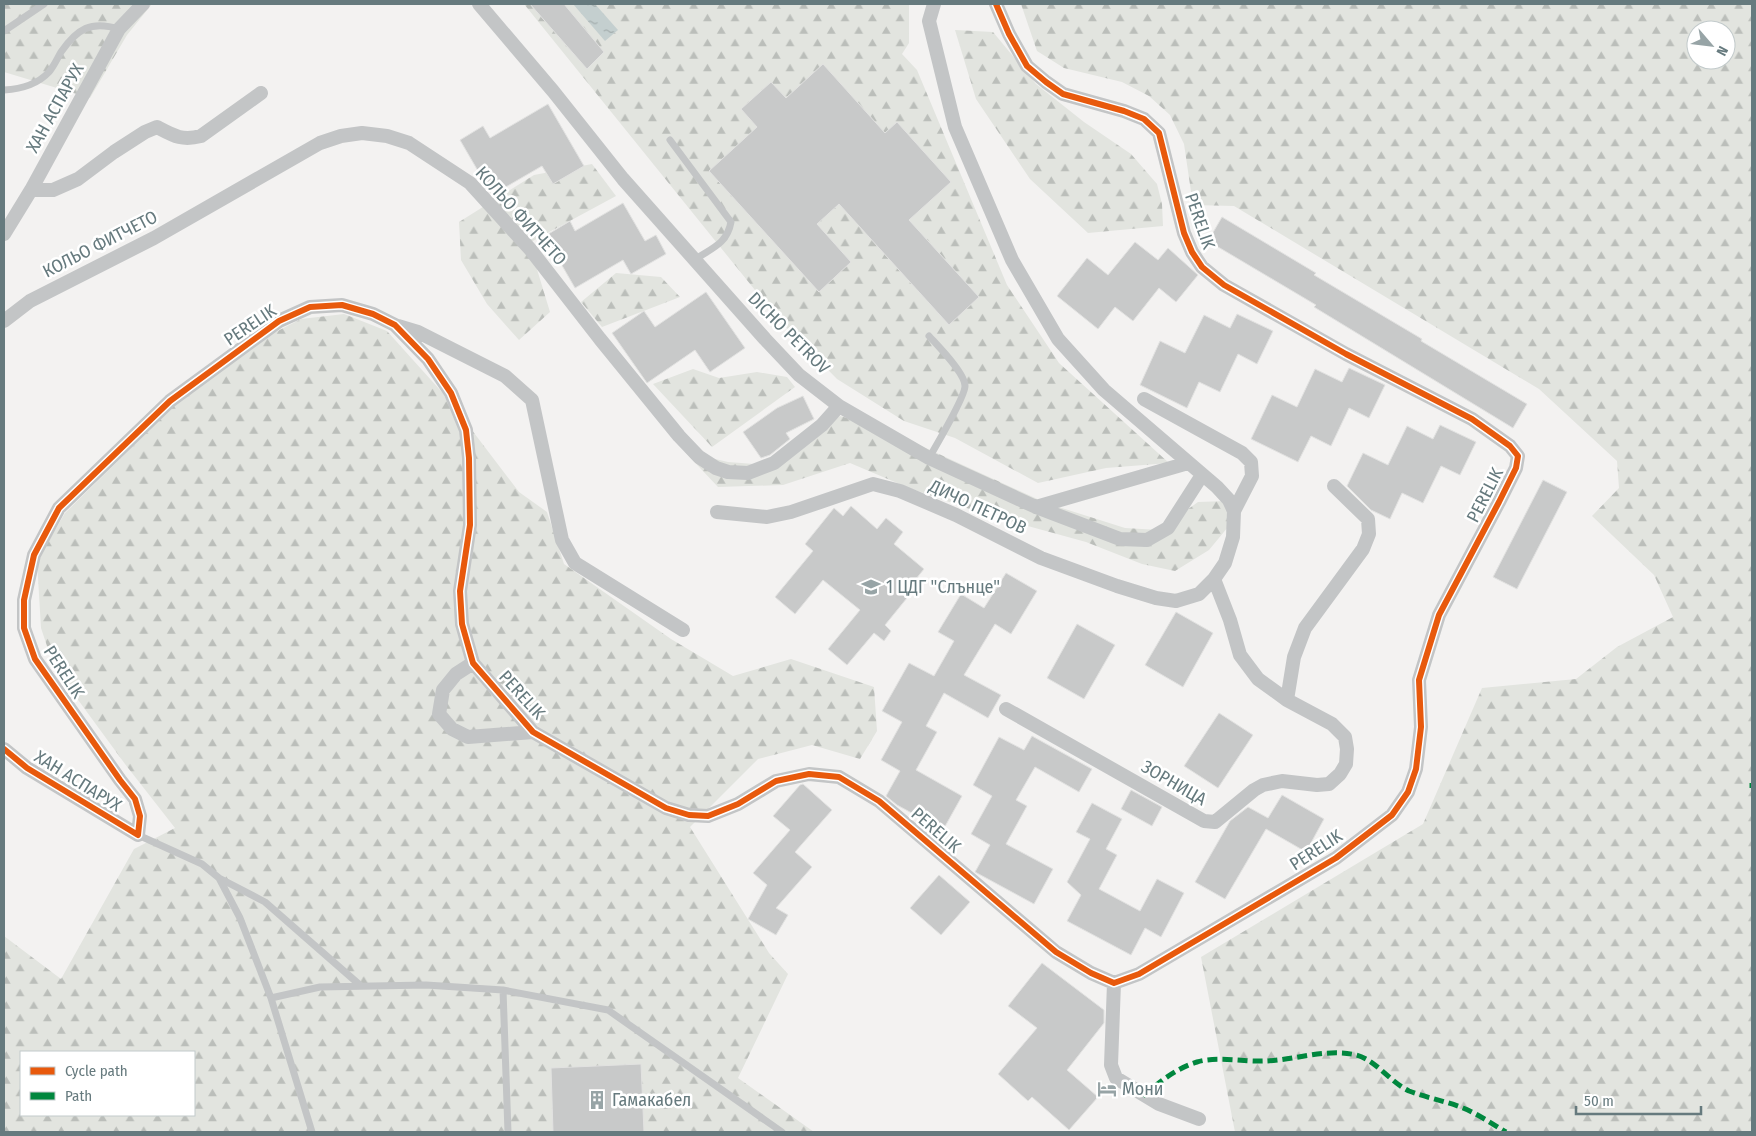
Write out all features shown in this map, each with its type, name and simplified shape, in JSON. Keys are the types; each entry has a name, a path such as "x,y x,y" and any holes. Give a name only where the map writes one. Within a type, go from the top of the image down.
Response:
{"street":[{"name":"ХАН АСПАРУХ","path":"4,234 31,190 119,29 143,4"},
{"name":"DICHO PETROV","path":"480,4 623,179 764,339 799,375 839,406 930,458 1036,507 1120,539 1147,540 1168,528 1202,475"},
{"path":"934,4 929,21 955,127 1012,260 1058,338 1104,390 1217,487 1229,500 1234,511 1234,537 1225,563 1214,579"},
{"name":"PERELIK","path":"138,835 140,816 136,799 120,780 35,660 24,628 24,600 34,555 58,508 163,408 279,321 310,307 342,305 373,314 395,325 428,359 451,394 466,430 469,458 470,524 460,591 462,624 473,663 533,732 666,808 689,816 708,816 738,804 776,781 809,774 839,777 879,801 1056,952 1091,973 1114,983 1139,974 1336,858 1392,815 1408,792 1416,769 1421,727 1419,680 1439,616 1516,468 1518,456 1510,446 1472,419 1338,350 1224,285 1202,267 1192,252 1184,233 1159,133 1144,119 1124,111 1063,94 1046,82 1027,66 1009,34 996,4"},
{"path":"31,190 53,190 78,179 114,152 145,132 157,127 180,138 191,139 201,136 261,93"},
{"name":"КОЛЬО ФИТЧЕТО","path":"4,322 30,301 154,238 320,143 341,136 362,133 388,136 410,143 470,183 530,249 679,436 699,456 716,468 728,472 748,473 774,463 822,425 839,406"},
{"path":"395,325 418,332 505,376 532,400 562,540 574,563 683,630"},
{"path":"1144,399 1242,453 1251,462 1252,476 1234,511"},
{"path":"1036,507 1188,463"},
{"name":"ДИЧО ПЕТРОВ","path":"717,512 767,517 791,512 873,484 900,491 956,515 1041,558 1156,598 1176,602 1198,594 1214,579"},
{"path":"1287,700 1294,657 1305,628 1363,549 1369,534 1368,520 1334,486"},
{"name":"ЗОРНИЦА","path":"1006,709 1204,821 1215,822 1254,790 1263,785 1282,781 1317,785 1329,784 1340,774 1346,764 1348,749 1345,736 1332,724 1287,700 1258,679 1240,655 1230,620 1214,579"},
{"path":"473,663 456,674 443,690 440,714 452,729 468,737 533,732"},
{"name":"ХАН АСПАРУХ","path":"4,749 27,768 138,835"},
{"path":"1114,983 1111,1065 1116,1078 1159,1104 1199,1119"}],"lane":[{"path":"4,32 44,4"},
{"path":"4,90 20,89 37,81 49,72 75,34 91,27 106,25 119,29"},
{"path":"670,140 731,222 725,240 694,260"},
{"path":"929,336 962,375 965,386 962,397 930,458"},
{"name":"ХАН АСПАРУХ","path":"138,835 202,864 219,878 240,918 271,998 312,1132"},
{"path":"219,878 265,902 361,986"},
{"path":"271,998 320,987 426,986 503,990 608,1010 782,1132"},
{"path":"503,990 508,1132"}],"green space":[{"path":"4,4 152,4 127,35 90,98 4,72"},
{"path":"524,4 909,4 909,43 902,54 917,70 1007,285 1059,363 1169,463 1106,468 1038,483 955,438 904,421 837,379 780,321"},
{"path":"1021,4 1752,4 1752,1132 1235,1132 1201,957 1423,824 1482,688 1576,679 1617,647 1673,617 1654,575 1592,516 1619,488 1617,461 1539,389 1234,206 1193,205 1184,144 1170,115 1149,96 1122,82 1064,68 1037,51"},
{"path":"955,30 993,32 1036,84 1084,122 1131,154 1157,184 1162,204 1163,226 1088,233 1030,179 976,99"},
{"path":"592,164 616,196 529,243 550,312 519,340 487,304 461,260 459,222 534,175"},
{"path":"616,273 661,277 680,297 602,327 581,302"},
{"path":"344,314 387,331 449,400 519,492 547,512 564,564 671,639 733,676 791,659 874,687 877,731 860,759 812,745 758,759 690,827 769,953 788,974 738,1078 814,1132 4,1132 4,936 61,979 134,849 175,828 125,764 54,667 41,628 37,561 65,513 173,407 262,339 301,319"},
{"path":"693,369 719,378 757,372 787,377 795,387 712,447 653,384"},
{"path":"840,416 880,427 1046,503 1125,528 1159,530 1198,502 1227,501 1228,527 1209,550 1175,571 1142,564 1086,542 981,513 909,488 850,463 783,485 718,487 685,452 728,462 767,465"}],"water":[{"path":"573,4 595,4 618,30 605,41"}],"building":[{"path":"530,4 564,4 604,52 587,69"},
{"path":"823,64 885,133 897,122 951,182 909,220 979,297 949,325 839,204 817,224 851,262 819,292 709,171 757,127 741,109 771,82 786,98"},
{"path":"548,104 584,166 553,184 542,166 492,195 460,140 483,126 490,138"},
{"path":"623,203 645,241 656,235 666,254 631,274 623,260 575,288 545,236 570,221 575,231"},
{"path":"1222,217 1316,273 1314,275 1422,339 1421,341 1527,404 1513,428 1314,307 1316,305 1208,241"},
{"path":"1135,242 1158,260 1168,248 1198,275 1176,302 1159,288 1133,321 1115,307 1098,329 1057,296 1087,258 1108,275"},
{"path":"706,292 745,348 710,372 695,350 647,383 612,333 644,311 655,327"},
{"path":"1237,314 1273,331 1257,364 1238,354 1220,392 1199,382 1187,408 1140,385 1160,341 1185,353 1204,315 1230,328"},
{"path":"1349,368 1385,385 1369,418 1349,408 1331,446 1311,436 1298,462 1251,439 1272,395 1297,407 1315,369 1342,382"},
{"path":"803,396 814,419 786,433 790,439 770,455 761,458 743,432 777,408"},
{"path":"1440,425 1476,442 1460,475 1441,466 1423,503 1402,493 1390,519 1371,510 1347,486 1363,453 1388,465 1407,426 1433,439"},
{"path":"1543,480 1567,492 1517,589 1493,577"},
{"name":"1 ЦДГ \"Слънце\"","path":"851,506 877,529 886,518 903,532 894,544 924,569 903,595 907,598 885,625 891,631 884,641 874,633 847,665 828,649 860,610 823,580 795,614 775,597 813,551 805,544 834,508 843,516"},
{"path":"1006,573 1037,591 1011,634 995,624 964,675 1001,695 988,718 944,693 926,726 937,732 916,770 962,796 943,830 897,805 886,796 900,771 881,760 902,722 882,711 909,663 934,676 954,641 938,632 961,594 984,608"},
{"path":"1176,612 1213,633 1183,687 1145,665"},
{"path":"1077,624 1115,645 1084,699 1047,678"},
{"path":"1219,713 1253,735 1218,788 1184,766"},
{"path":"1032,736 1092,769 1079,792 1035,767 1016,800 1027,806 1006,844 1053,869 1034,904 975,872 990,845 971,834 992,796 973,785 999,737 1024,750"},
{"path":"803,784 832,810 795,852 812,867 776,908 788,915 776,935 748,919 767,885 753,873 790,830 773,816 800,785"},
{"path":"1131,790 1162,807 1152,826 1121,809"},
{"path":"1282,795 1324,819 1306,852 1266,829 1225,899 1195,882 1230,821 1248,807 1268,818"},
{"path":"1092,803 1122,819 1106,849 1117,855 1099,889 1140,911 1157,879 1184,893 1161,937 1145,928 1131,955 1067,921 1081,895 1067,882 1090,839 1076,832"},
{"path":"939,875 970,902 941,935 910,908"},
{"path":"1042,963 1104,1010 1104,1023 1067,1070 1098,1097 1069,1130 1032,1097 1028,1101 998,1074 1037,1028 1008,1006"},
{"name":"Гамакабел","path":"641,1064 644,1132 553,1132 551,1068"}],"marked path":[{"path":"1752,783 1752,788"},
{"path":"1143,1096 1175,1072 1205,1060 1265,1061 1345,1053 1370,1061 1409,1091 1463,1108 1506,1132"}],"cycle path":[{"path":"4,749 27,768 138,835 140,816 135,799 35,659 24,628 24,600 34,555 59,508 170,401 279,321 310,307 342,305 373,314 395,325 428,359 451,393 466,430 469,458 470,525 460,591 462,624 473,663 533,732 666,808 689,815 708,816 738,804 776,781 809,774 839,777 879,801 1056,952 1091,973 1114,983 1139,974 1336,858 1392,815 1408,792 1416,769 1421,727 1419,680 1439,615 1516,468 1518,456 1510,446 1472,419 1346,354 1224,285 1202,267 1192,252 1184,233 1159,133 1144,119 1124,111 1063,94 1046,82 1027,66 1009,34 996,4"}],"place":[{"name":"1 ЦДГ \"Слънце\"","path":"871,587"},
{"name":"Мони","path":"1107,1089"},
{"name":"Гамакабел","path":"597,1100"}]}
